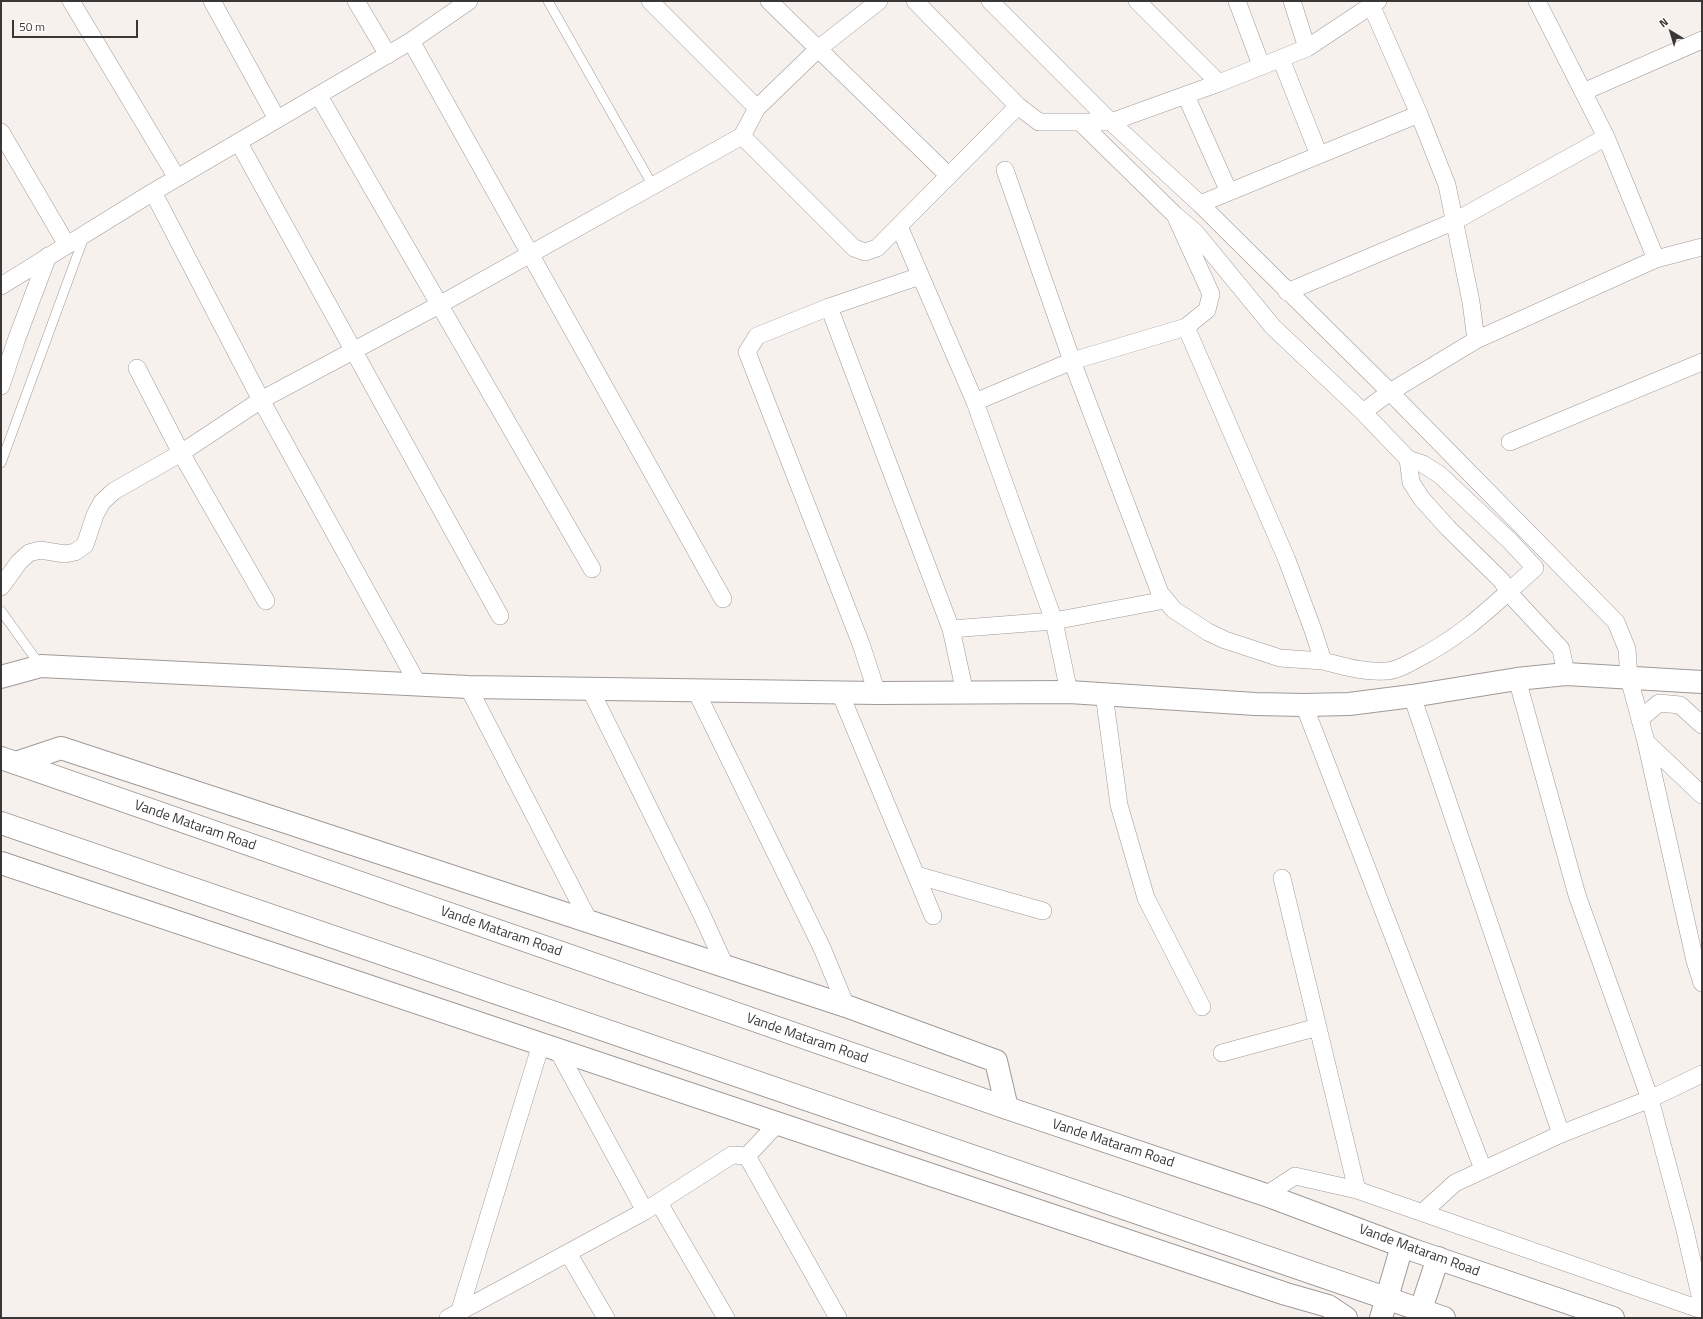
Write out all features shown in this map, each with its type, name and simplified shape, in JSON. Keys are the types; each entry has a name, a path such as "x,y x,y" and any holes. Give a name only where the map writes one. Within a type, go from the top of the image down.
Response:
{"street":[{"path":"71,1 177,178"},
{"path":"212,1 277,119"},
{"path":"356,1 388,55"},
{"path":"1,286 153,192 239,143 277,119 320,96 411,41 469,1"},
{"path":"650,1 757,108"},
{"path":"768,1 949,176"},
{"path":"1,587 18,562 29,553 40,550 65,554 75,552 85,545 95,514 102,502 114,491 181,453 261,400 439,305 742,136 757,108 818,49 879,1"},
{"path":"915,1 1018,106 1039,122 1111,122 1186,96 1261,65 1281,60 1307,48 1375,4 1447,185 1471,302 1476,340"},
{"path":"990,1 1111,122 1200,204 1287,292 1390,392 1616,622 1627,649 1628,678 1646,742 1695,961 1702,983"},
{"path":"1137,1 1218,83"},
{"path":"1237,1 1261,65"},
{"path":"1292,1 1307,48"},
{"path":"1537,1 1606,137 1656,259"},
{"path":"1583,92 1702,40"},
{"path":"411,41 531,253 723,599"},
{"path":"1281,60 1319,155"},
{"path":"320,96 592,570"},
{"path":"1186,96 1229,192"},
{"path":"742,136 854,248 865,252 877,248 1018,106"},
{"path":"1200,204 1419,114"},
{"path":"1005,170 1072,361 1160,593 1174,610 1193,623 1225,640 1280,658 1322,661 1354,669 1387,672 1402,666 1451,640 1490,610 1535,568 1510,541 1440,475 1423,464 1408,459 1363,412 1273,327 1195,232 1175,215 1080,122"},
{"path":"1,132 67,245"},
{"path":"1287,292 1455,221 1606,137"},
{"path":"239,143 500,616"},
{"path":"153,192 261,400 419,686"},
{"path":"975,402 1072,361 1186,327 1207,310 1211,294 1175,215"},
{"path":"899,226 975,402 1054,621 1069,692"},
{"path":"1363,412 1390,392 1476,340 1656,259 1702,247"},
{"path":"1,386 17,338 48,256"},
{"path":"877,693 861,644 747,352 757,336 829,306 920,276"},
{"path":"829,306 951,629 965,693"},
{"path":"1186,327 1287,560 1313,630 1322,661"},
{"path":"1510,442 1702,362"},
{"path":"137,368 181,453 266,601"},
{"path":"1408,459 1411,482 1421,498 1448,528 1502,581 1508,592 1561,649 1566,674"},
{"path":"951,629 1054,621 1166,600"},
{"path":"1,676 40,666 419,686 840,693 1069,692 1255,704 1304,705 1349,704 1412,696 1517,679 1566,674 1702,682"},
{"path":"1517,679 1578,895 1650,1099 1684,1226 1702,1304"},
{"path":"468,687 590,923"},
{"path":"590,689 701,913 726,968"},
{"path":"696,691 822,948 846,1006"},
{"path":"840,693 933,916"},
{"path":"1104,694 1119,805 1146,898 1202,1007"},
{"path":"1412,696 1561,1134"},
{"path":"1640,719 1659,703 1680,705 1702,725"},
{"path":"1304,705 1483,1169"},
{"path":"1646,742 1702,794"},
{"path":"8,761 61,748 726,968 846,1006 996,1061 1007,1108"},
{"name":"Vande Mataram Road","path":"8,761 1007,1108 1266,1194 1402,1246 1613,1318"},
{"path":"1,823 1316,1275 1383,1308 1444,1318"},
{"path":"1,863 1328,1306 1346,1318"},
{"path":"916,875 1043,911"},
{"path":"1282,878 1357,1190"},
{"path":"1222,1053 1318,1027"},
{"path":"549,1046 652,1207 726,1318"},
{"path":"464,1313 549,1046"},
{"path":"1423,1212 1456,1183 1483,1169 1561,1134 1650,1099 1702,1074"},
{"path":"747,1156 778,1123"},
{"path":"464,1313 652,1207 732,1155 747,1156"},
{"path":"747,1156 838,1318"},
{"path":"1266,1194 1295,1176 1357,1190 1702,1310"},
{"path":"1383,1308 1402,1246"},
{"path":"568,1254 606,1318"},
{"path":"1419,1314 1438,1258"},
{"path":"1307,1300 1316,1275"}],"lane":[{"path":"548,1 653,186"},
{"path":"1,463 85,234"},
{"path":"1,611 40,666"}]}
